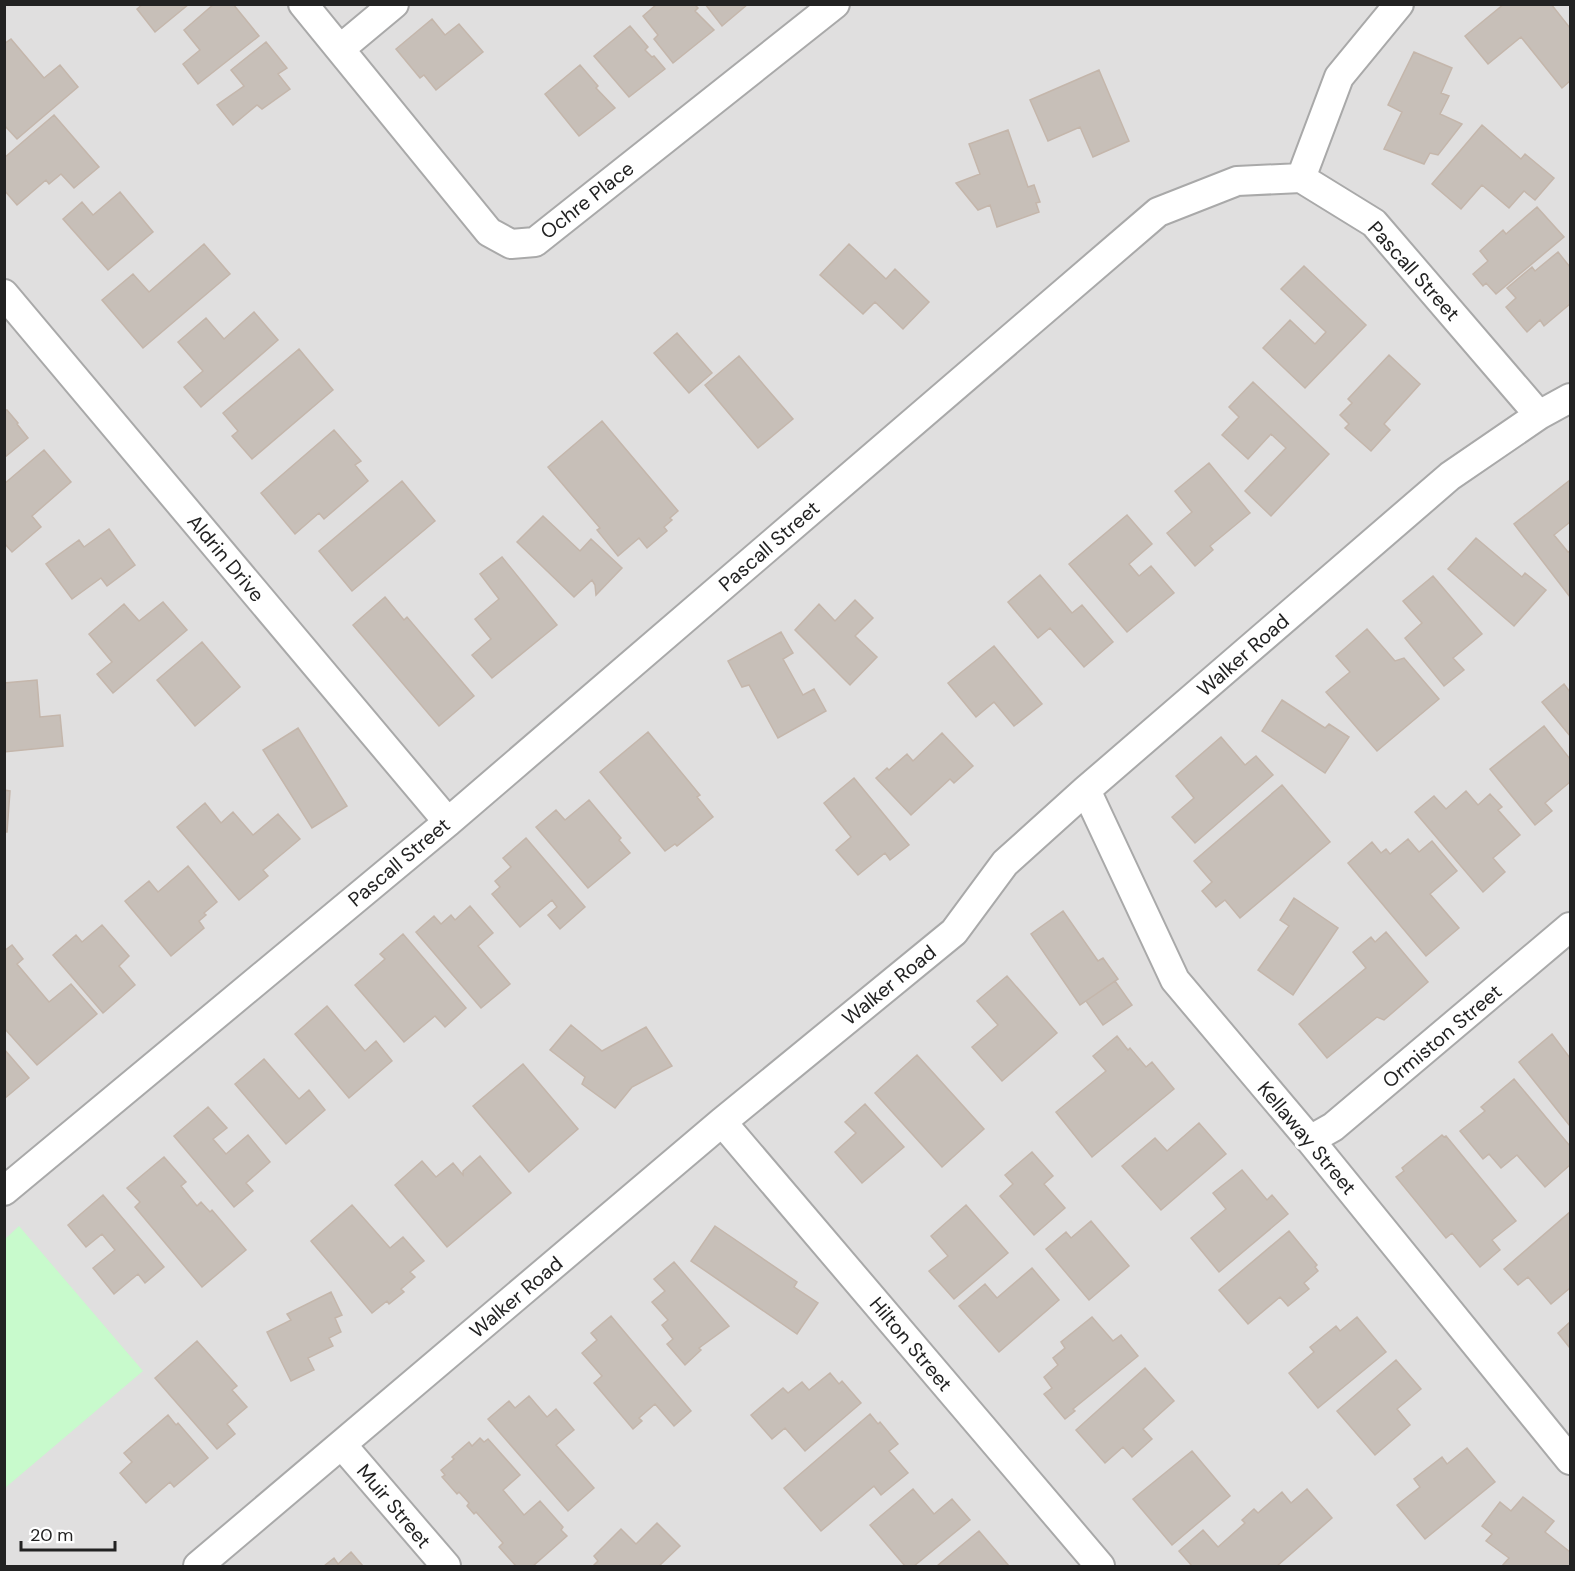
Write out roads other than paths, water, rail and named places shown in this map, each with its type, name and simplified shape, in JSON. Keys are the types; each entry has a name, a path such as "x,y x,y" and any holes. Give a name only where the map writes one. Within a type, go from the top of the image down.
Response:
{"street":[{"name":"Ochre Place","path":"303,4 489,232 511,244 535,242 835,4"},
{"path":"340,49 394,4"},
{"path":"1301,178 1339,77 1399,4"},
{"name":"Pascall Street","path":"4,1191 448,822 1158,212 1237,181 1301,178 1374,223 1539,415"},
{"name":"Aldrin Drive","path":"4,294 448,822"},
{"name":"Walker Road","path":"198,1566 722,1122 954,932 1005,863 1086,790 1450,476 1539,415 1570,398"},
{"name":"Kellaway Street","path":"1086,790 1175,980 1310,1140 1570,1460"},
{"name":"Ormiston Street","path":"1310,1140 1333,1127 1570,927"},
{"name":"Hilton Street","path":"722,1122 1100,1566"},
{"name":"Muir Street","path":"342,1445 446,1566"}]}
